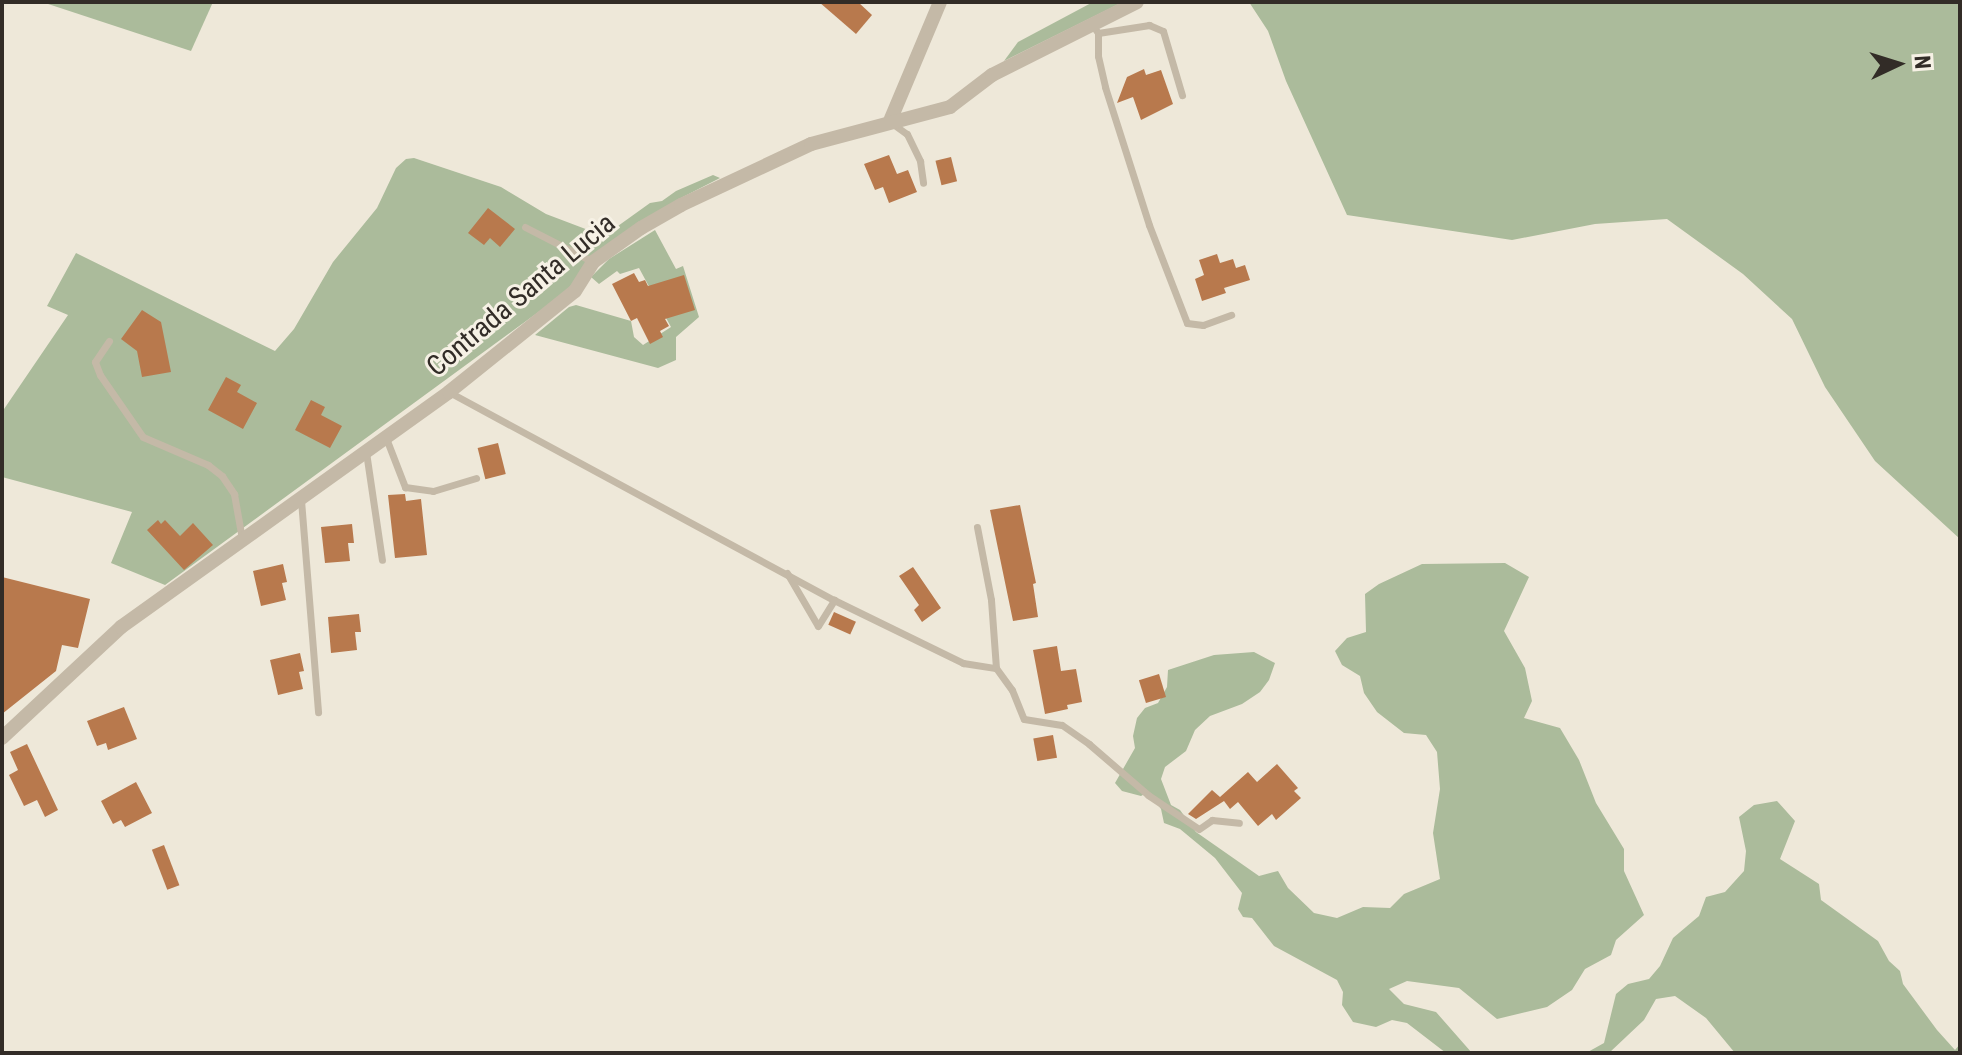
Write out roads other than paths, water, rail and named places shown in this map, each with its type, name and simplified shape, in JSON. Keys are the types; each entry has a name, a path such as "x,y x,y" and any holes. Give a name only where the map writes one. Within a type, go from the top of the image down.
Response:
{"street":[{"path":"890,121 940,2"},
{"name":"Contrada Santa Lucia","path":"2,738 121,627 449,392 575,291 593,262 681,205 811,144 950,107 992,75 1095,29 1137,2"}],"lane":[{"path":"1182,95 1163,31 1149,25 1095,29 1105,87 1187,323 1203,325 1231,315"},
{"path":"890,121 907,134 920,161 923,183"},
{"path":"525,227 593,262"},
{"path":"109,341 95,362 100,375 143,437 208,465 222,476 234,494 242,539"},
{"path":"449,392 786,571 834,600 963,663 996,668"},
{"path":"385,436 405,487 433,491 476,478"},
{"path":"366,450 382,560"},
{"path":"301,498 318,712"},
{"path":"977,527 991,600 996,668 1012,690 1024,719 1062,725 1148,795 1199,829 1212,820 1239,823"},
{"path":"786,571 818,626 834,600"}]}
